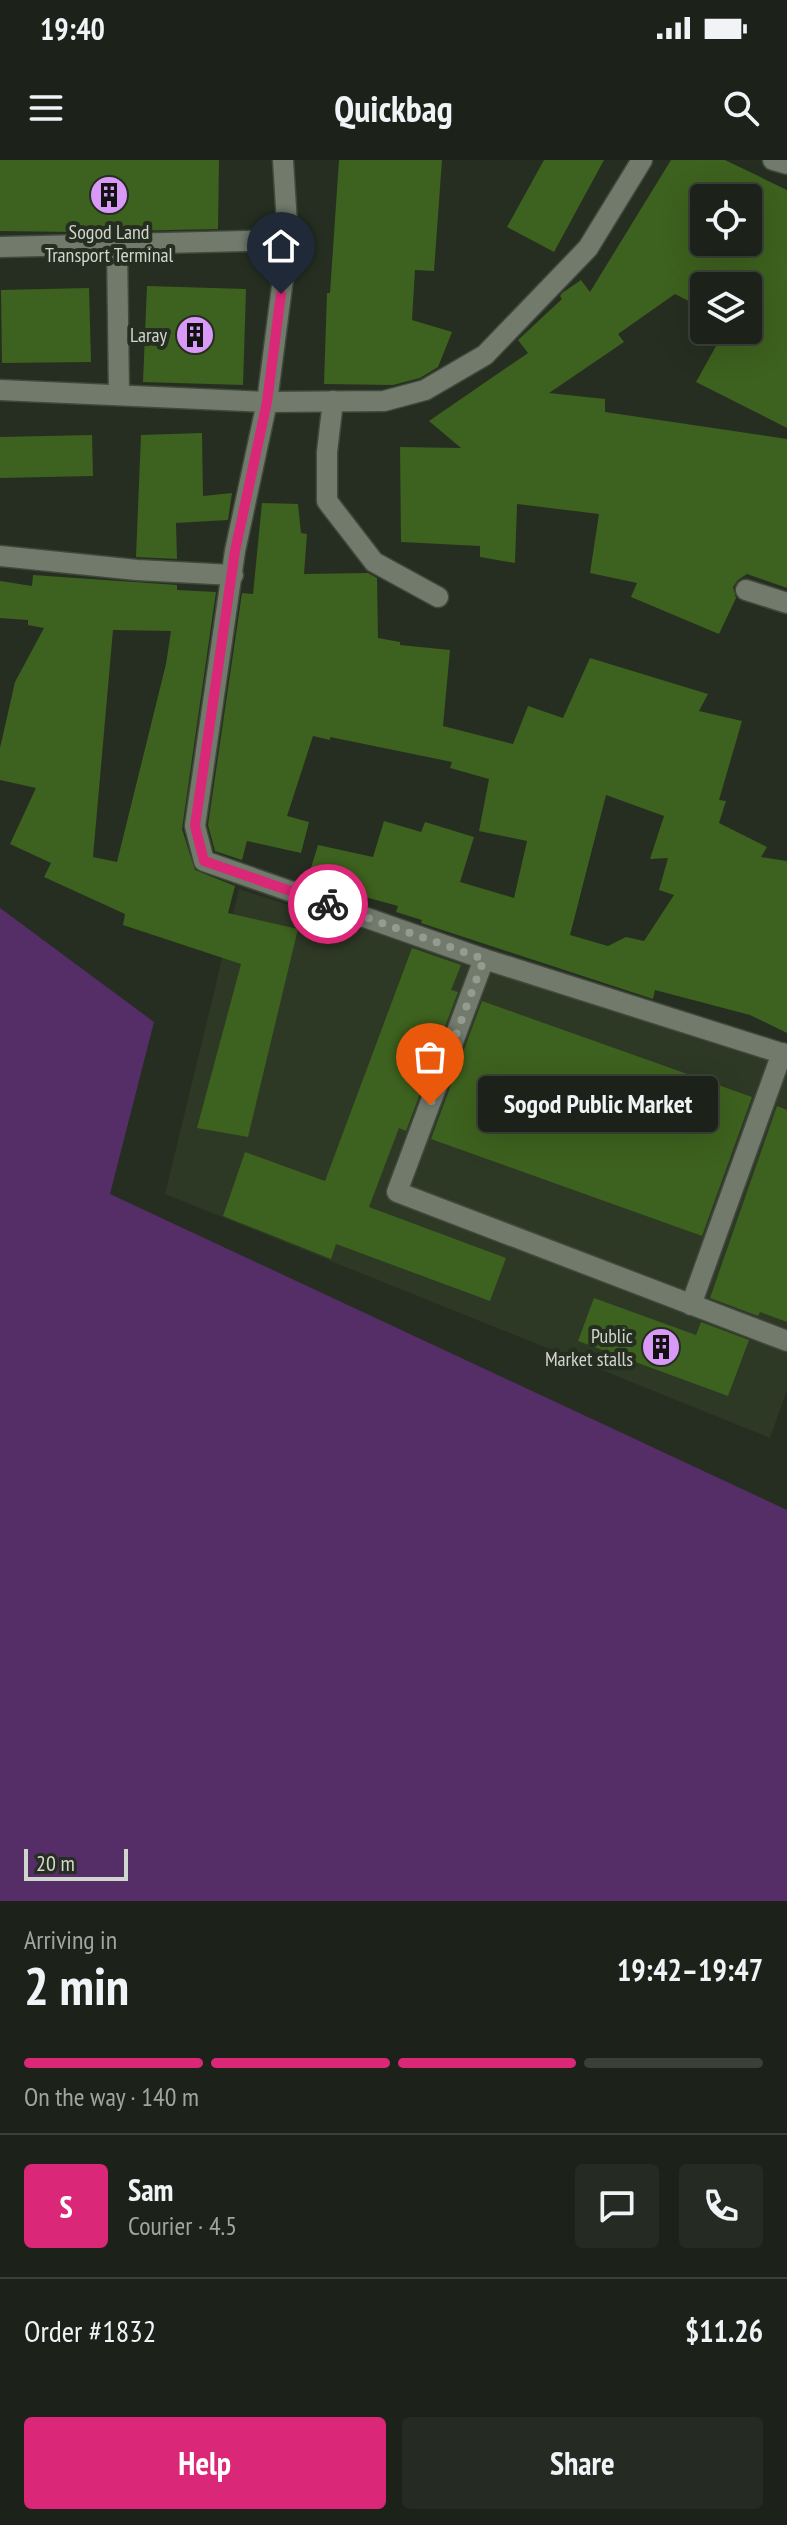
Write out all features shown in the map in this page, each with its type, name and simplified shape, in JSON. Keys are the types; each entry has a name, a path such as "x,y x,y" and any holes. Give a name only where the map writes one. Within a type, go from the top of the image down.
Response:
{"street":[{"path":"283,160 288,240 267,402 235,551 195,826 204,861 484,959 784,1054 691,1305"},
{"path":"0,390 267,402 384,401 425,390 485,355 588,248 642,160"},
{"path":"773,160 787,164"},
{"path":"0,247 288,240"},
{"path":"117,245 119,395"},
{"path":"333,401 327,452 327,501 374,562 438,597"},
{"path":"0,556 137,570 233,575"},
{"path":"746,590 787,603"},
{"path":"484,959 397,1192 787,1341"}],"shaded area":[{"path":"239,889 787,1067 787,1390 770,1438 165,1194"},
{"path":"0,908 154,1022 110,1194 787,1510 787,1901 0,1901"}],"building":[{"name":"Sogod Land Transport Terminal","path":"0,160 219,160 218,229 0,231"},
{"path":"339,160 442,160 434,271 415,270 412,320 452,332 438,367 420,378 393,385 324,384 327,293 330,293"},
{"path":"544,160 604,160 554,252 507,227"},
{"path":"671,160 725,160 787,190 787,428 696,382 717,344 762,344 762,272 690,272 690,302 675,294 618,334 624,342 549,393 605,399 605,412 787,439 787,588 747,574 738,580 733,587 736,598 719,634 631,597 637,583 590,573 599,514 517,504 515,563 480,557 480,546 401,542 400,447 461,448 429,421 528,353 518,340 562,299 562,293 581,280 590,292"},
{"name":"Laray","path":"147,286 246,289 243,385 143,382"},
{"name":"Laray","path":"89,288 91,362 2,363 1,290"},
{"path":"202,433 203,496 232,493 228,520 176,523 177,559 136,557 141,435"},
{"path":"92,435 93,476 0,478 0,437"},
{"path":"262,503 298,504 301,533 307,534 304,574 368,573 377,578 378,638 400,642 400,645 450,650 443,726 513,744 528,706 563,718 590,658 708,694 699,711 742,721 719,800 726,801 719,823 767,847 761,857 787,861 787,1033 750,1015 655,990 653,999 421,923 422,920 396,912 398,906 307,881 318,845 373,857 384,821 421,832 425,822 474,837 460,882 514,898 527,841 479,831 489,779 450,768 452,762 313,736 287,816 309,822 301,853 247,841 242,860 215,851 208,825 242,593 253,594","holes":["606,795 664,816 650,859 668,858 659,890 674,895 644,941 626,937 608,946 570,935"]},
{"path":"33,575 177,585 177,590 216,592 182,829 195,870 235,886 228,913 298,929 248,1137 197,1128 241,964 123,925 125,914 44,877 51,863 10,844 36,788 0,780 0,748 15,682 44,628 28,625 28,620 0,618 0,581 32,586","holes":["113,630 171,631 166,664 117,862 93,857"]},
{"path":"412,948 461,965 451,990 458,992 406,1131 399,1128 369,1207 506,1258 490,1301 336,1244 331,1259 223,1216 245,1152 325,1181"},
{"path":"482,1001 752,1097 702,1236 431,1139"},
{"path":"777,1106 787,1110 787,1322 760,1312 758,1316 710,1298"},
{"name":"Public Market stalls","path":"594,1298 696,1335 701,1322 749,1340 728,1396 578,1341"}],"way so far":[{"path":"328,904 484,959 430,1105"}],"place":[{"name":"Sogod Land Transport Terminal","path":"109,195"},
{"name":"Laray","path":"195,335"},
{"name":"Sogod Public Market","path":"430,1105"},
{"name":"Public Market stalls","path":"661,1347"}],"route":[{"path":"281,294 267,402 235,551 195,826 204,861 328,904"}]}
